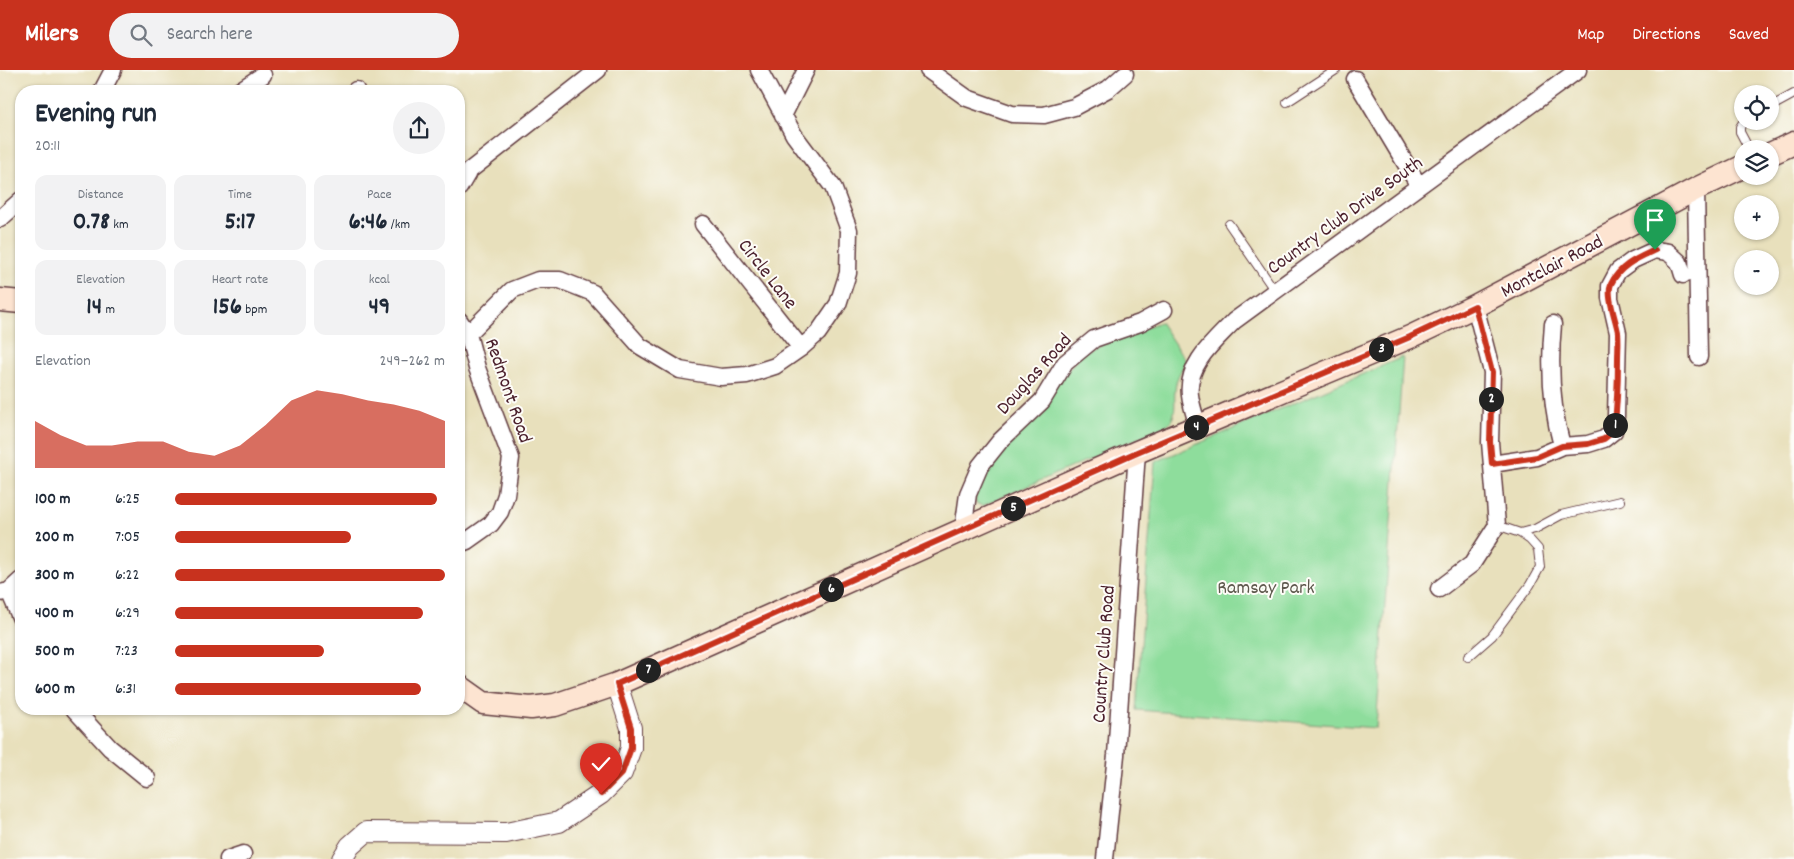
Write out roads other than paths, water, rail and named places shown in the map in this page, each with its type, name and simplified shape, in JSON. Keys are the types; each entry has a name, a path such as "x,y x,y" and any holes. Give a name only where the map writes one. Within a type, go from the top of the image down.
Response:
{"main road":[{"path":"1779,150 1794,143"},
{"name":"Montclair Road","path":"465,690 483,703 531,708 555,705 617,684 1137,452 1410,337 1475,306 1734,171"},
{"path":"0,300 15,301"}],"street":[{"path":"105,85 113,70"},
{"path":"465,178 469,171 598,70"},
{"path":"468,334 512,290 538,280 560,280 593,293 640,346 680,370 721,376 747,374 775,366 801,348 818,333 838,304 848,273 849,230 832,187 794,135 759,70"},
{"path":"783,116 806,70"},
{"path":"928,70 967,98 1012,114 1044,115 1074,107 1108,89 1125,74"},
{"name":"Country Club Drive South","path":"1198,426 1190,395 1191,377 1200,357 1234,321 1578,70"},
{"path":"248,85 263,75"},
{"path":"1353,75 1419,186"},
{"path":"1696,189 1699,357"},
{"path":"0,219 15,205"},
{"name":"Circle Lane","path":"703,224 801,348"},
{"path":"1492,464 1537,457 1562,446 1588,444 1604,439 1614,431 1618,333 1610,298 1610,286 1618,271 1632,260 1655,250 1668,252 1679,262 1684,275"},
{"path":"1439,590 1472,564 1496,525 1490,442 1492,372 1475,306"},
{"name":"Douglas Road","path":"963,530 968,494 980,466 1000,441 1042,401 1065,363 1094,339 1140,323 1164,310"},
{"path":"1553,324 1550,358 1553,399 1562,446"},
{"name":"Redmont Road","path":"465,329 468,334 476,368 511,458 506,495 500,512 491,524 465,542"},
{"name":"Country Club Road","path":"1105,859 1116,755 1137,452"},
{"path":"10,588 15,602"},
{"path":"342,859 350,846 366,832 506,833 559,822 601,794 622,773 631,748 631,728 617,684"},
{"path":"80,715 110,748 147,778"}],"lane":[{"path":"1287,102 1336,70"},
{"path":"1779,102 1794,94"},
{"path":"1229,224 1275,291"},
{"path":"1520,533 1535,529 1561,515 1620,501"},
{"path":"1468,657 1492,636 1530,585 1540,568 1538,549 1530,540 1520,533 1496,525"}],"park label":[{"name":"Ramsay Park","path":"1266,586"}]}
